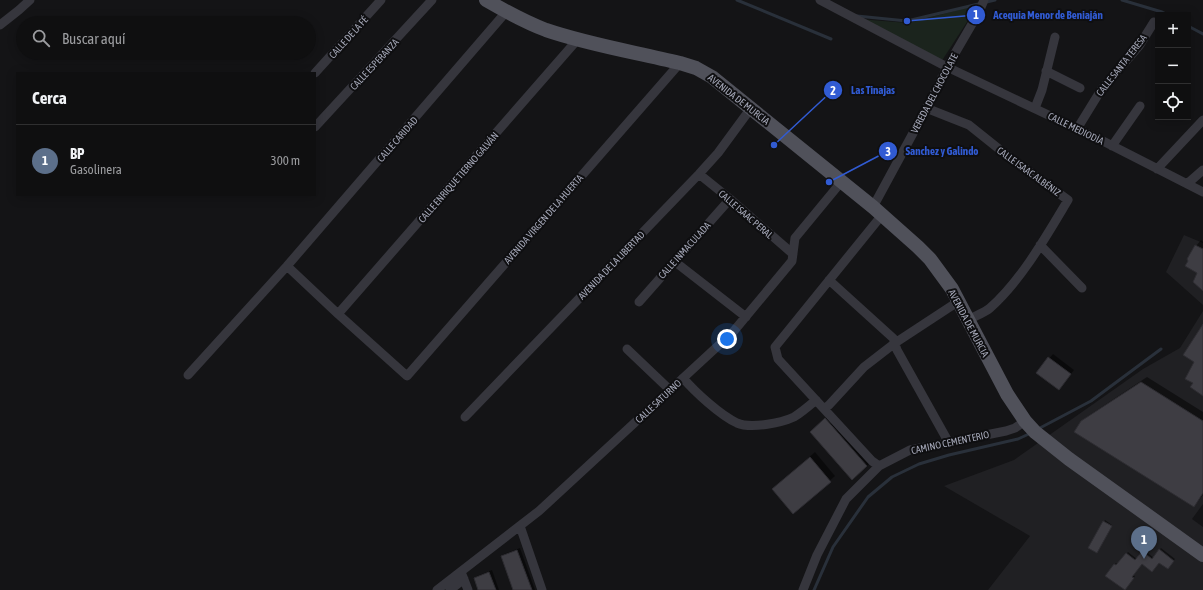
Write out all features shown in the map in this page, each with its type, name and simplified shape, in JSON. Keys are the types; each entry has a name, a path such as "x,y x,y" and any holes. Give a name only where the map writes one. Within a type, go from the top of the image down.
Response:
{"main road":[{"name":"AVENIDA DE MURCIA","path":"486,0 506,12 545,29 578,40 680,63 705,73 751,108 842,181 930,259 947,281 959,301 1007,394 1027,424 1069,460 1203,555"}],"street":[{"path":"0,25 30,0"},
{"name":"CALLE DE LA FÉ","path":"316,72 381,0"},
{"name":"CALLE ESPERANZA","path":"316,126 432,0"},
{"name":"CALLE MEDIODÍA","path":"820,0 947,67 1035,108 1203,192"},
{"name":"VEREDA DEL CHOCOLATE","path":"816,400 778,359 775,347 829,280 877,211 926,108 947,67 979,12 984,0"},
{"name":"CALLE CARIDAD","path":"188,375 287,266 506,12"},
{"name":"CALLE SANTA TERESA","path":"1076,129 1101,90 1139,46 1154,22"},
{"path":"1035,108 1042,90 1055,37"},
{"name":"CALLE ENRIQUE TIERNO GALVÁN","path":"338,314 578,40"},
{"name":"AVENIDA VIRGEN DE LA HUERTA","path":"338,314 407,376 680,63"},
{"path":"1046,71 1080,88"},
{"path":"1112,146 1140,106"},
{"name":"AVENIDA DE LA LIBERTAD","path":"465,417 699,174 718,153 751,108"},
{"name":"CALLE ISAAC ALBÉNIZ","path":"926,108 969,125 1068,200 1040,245"},
{"path":"1157,169 1203,120"},
{"path":"1187,184 1203,170"},
{"name":"CALLE ISAAC PERAL","path":"699,174 730,199 792,254"},
{"name":"CALLE SATURNO","path":"437,590 462,575 539,511 734,332 792,261 795,238 842,181"},
{"name":"CALLE INMACULADA","path":"639,302 730,199"},
{"path":"968,320 989,308 1013,284 1040,245 1082,288"},
{"path":"674,261 746,317"},
{"path":"287,266 338,314"},
{"path":"829,280 893,338 897,350 949,443"},
{"path":"824,409 864,367 895,343 959,301"},
{"path":"627,349 670,390"},
{"path":"683,378 716,409 738,424 758,426 793,417 816,400 872,461 879,466"},
{"name":"CAMINO CEMENTERIO","path":"803,590 817,555 846,499 879,466 910,450 1010,430 1027,424"},
{"path":"520,526 542,590"},
{"path":"450,590 462,575 468,590"}],"shaded area":[{"path":"978,5 941,62 859,19 908,23"},
{"path":"1184,235 1203,243 1203,305 1166,272"},
{"path":"1203,311 1203,504 1192,519 1203,527 1203,590 988,590 1030,536 944,486 1014,460 1143,369 1180,348"}],"building":[{"path":"1195,245 1203,249 1203,291 1193,282 1197,273 1185,266 1188,261 1187,259"},
{"path":"1203,324 1203,396 1190,387 1193,383 1185,379 1194,362 1183,355"},
{"path":"1048,357 1071,374 1059,390 1036,373"},
{"path":"1141,382 1203,421 1203,493 1194,507 1074,432 1081,421"},
{"path":"825,418 867,466 852,480 810,432"},
{"path":"810,457 831,482 793,514 772,489"},
{"path":"1103,521 1112,526 1097,553 1088,548"},
{"path":"1159,549 1174,561 1168,569 1159,563 1152,572 1142,564 1132,577 1134,578 1125,590 1105,576 1114,564 1116,565 1126,553 1135,560 1142,551 1152,559"},
{"path":"517,550 532,590 513,590 501,556"},
{"path":"489,572 496,590 478,590 474,578"}],"waterway":[{"path":"737,0 831,39"},
{"path":"857,16 907,21 995,0"},
{"path":"1122,0 1162,12"},
{"path":"1191,28 1203,34"},
{"path":"1038,429 1091,401 1161,349"},
{"path":"814,590 833,547 868,497 892,477 919,464 949,455 1018,439 1031,433"}],"place":[{"name":"Acequia Menor de Beniaján","path":"907,21"},
{"name":"Las Tinajas","path":"774,145"},
{"name":"Sanchez y Galindo","path":"829,182"},
{"name":"BP","path":"1144,559"}]}
